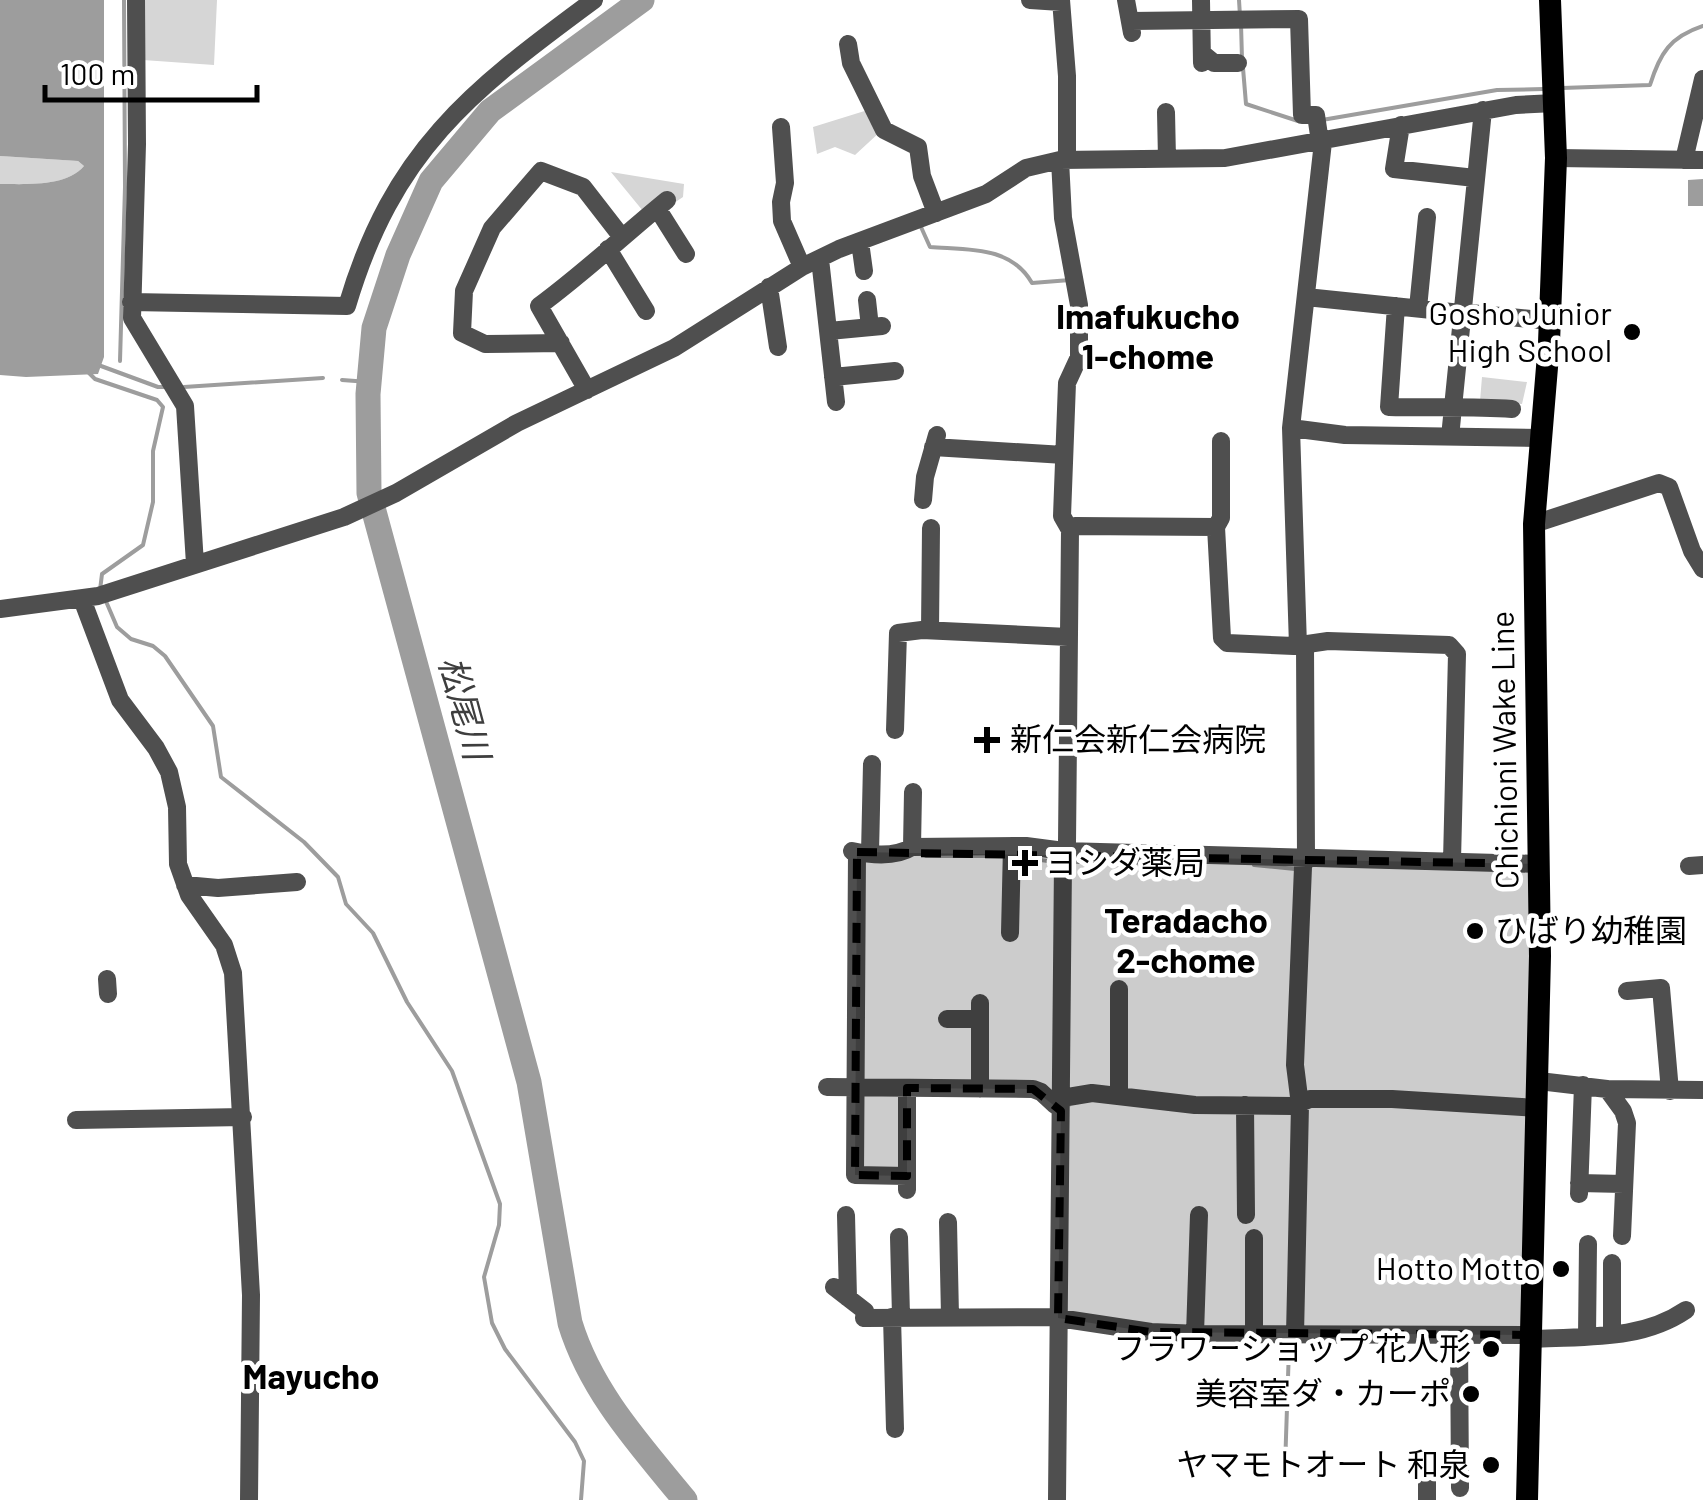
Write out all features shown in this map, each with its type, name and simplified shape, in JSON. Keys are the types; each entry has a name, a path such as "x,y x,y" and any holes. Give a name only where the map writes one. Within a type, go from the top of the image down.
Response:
{"main road":[{"name":"Chichioni Wake Line","path":"1527,1500 1539,1080 1534,524 1550,320 1556,158 1550,0"}],"street":[{"path":"136,0 132,302 137,329 184,406 194,564"},
{"path":"132,302 347,306 361,259 386,204 424,148 456,109 489,79 594,0"},
{"path":"1030,0 1062,1 1067,76 1063,218 1079,305 1078,357 1067,383 1062,516 1070,530 1057,1500"},
{"path":"1126,0 1131,27 1201,10 1299,9 1302,115 1316,115 1321,142 1291,428 1306,858 1295,1065 1295,1336"},
{"path":"1201,10 1202,59 1229,68"},
{"path":"848,44 851,63 884,130 918,146 922,176 936,213"},
{"path":"1556,158 1694,160 1702,90"},
{"path":"0,610 95,597 344,517 517,423 674,348 802,267 986,194 1026,168 1064,160 1225,158 1483,110 1555,102"},
{"path":"1450,437 1483,110"},
{"path":"1166,112 1167,159"},
{"path":"1401,125 1394,169 1475,178"},
{"path":"777,137 777,192 782,222 802,267"},
{"path":"561,343 485,344 462,333 464,291 492,228 541,171 583,188 646,311"},
{"path":"588,390 539,306 578,266 662,204 686,254"},
{"path":"1418,308 1416,242 1426,218"},
{"path":"860,242 864,271"},
{"path":"820,259 836,402"},
{"path":"768,288 778,347"},
{"path":"1306,297 1550,320"},
{"path":"829,331 876,327 867,300"},
{"path":"1396,306 1389,406 1460,405 1512,410"},
{"path":"834,377 866,380 895,371"},
{"path":"1291,428 1345,435 1541,438"},
{"path":"924,500 935,441 1002,445 1064,456"},
{"path":"1216,453 1222,638 1228,643 1431,644 1449,645 1458,654 1452,862"},
{"path":"1534,524 1659,483 1669,487 1692,551 1703,569"},
{"path":"1070,530 1074,526 1120,525 1216,527"},
{"path":"930,630 938,557 931,528"},
{"path":"95,597 120,700 170,772 178,807 178,864 185,885 224,946 233,973 250,1295 249,1500"},
{"path":"895,730 903,707 904,658 898,633 930,630 1068,637"},
{"path":"872,764 865,789 860,852 862,1049 855,1087 855,1175 907,1183 907,1088"},
{"path":"912,847 913,792"},
{"path":"860,852 903,853 912,847 1012,853 1539,864"},
{"path":"1010,933 1012,853"},
{"path":"185,885 218,888 271,877 297,882"},
{"path":"1626,991 1662,988 1670,1090"},
{"path":"1119,989 1119,1096"},
{"path":"947,1019 980,1011 980,1088"},
{"path":"1539,1080 1607,1089 1703,1090"},
{"path":"1583,1085 1579,1189 1624,1184"},
{"path":"828,1087 1033,1090 1055,1105 1092,1093 1156,1103 1297,1105 1310,1099 1392,1099 1538,1108"},
{"path":"1607,1089 1624,1111 1627,1123 1622,1236"},
{"path":"1244,1105 1246,1215"},
{"path":"76,1120 243,1117"},
{"path":"846,1215 841,1293 865,1311 864,1318 1058,1318 1151,1332 1194,1334 1531,1335 1537,1339 1668,1326 1686,1310"},
{"path":"1194,1334 1208,1254 1199,1215"},
{"path":"948,1222 950,1316"},
{"path":"895,1429 905,1397 897,1317 899,1236"},
{"path":"1254,1238 1246,1273 1254,1334"},
{"path":"1587,1336 1588,1244"},
{"path":"1612,1263 1612,1334"},
{"path":"1459,1336 1466,1417 1460,1488"},
{"path":"1427,1500 1428,1468"}],"highlighted area":[{"path":"857,852 1539,864 1531,1335 1151,1332 1058,1318 1061,1111 1033,1089 907,1088 907,1176 855,1175"}],"shaded area":[{"path":"0,0 104,0 104,357 98,374 0,375 0,184 56,181 84,166 78,161 0,156"},
{"path":"143,0 217,0 214,65 143,60"},
{"path":"871,109 881,131 855,155 835,147 817,154 813,127"},
{"path":"0,156 78,161 84,166 56,181 0,184"},
{"path":"611,172 684,184 683,197 643,211"},
{"path":"1703,179 1703,206 1688,206 1688,180"},
{"path":"1482,377 1527,382 1522,404 1480,401"}],"waterway":[{"path":"120,361 125,187 124,0"},
{"name":"松尾川","path":"642,0 490,111 431,181 398,255 374,328 368,394 369,493 529,1082 570,1323 604,1395 685,1500"},
{"path":"1239,0 1240,16"},
{"path":"1241,24 1242,59"},
{"path":"1562,88 1650,85 1658,64 1674,41 1703,26"},
{"path":"1243,68 1246,104 1298,121"},
{"path":"1322,120 1497,90 1544,89"},
{"path":"921,227 930,247 1001,256 1013,262 1032,283 1070,280"},
{"path":"101,366 166,387"},
{"path":"89,373 95,379 157,400 163,407 153,451 153,502 143,545 102,574 100,590"},
{"path":"184,387 323,378"},
{"path":"342,380 369,382"},
{"path":"105,599 117,627 131,639 153,646 165,656 213,726 221,777 304,842 338,877 346,904 373,933 407,1002 452,1071 500,1204 499,1225 484,1277 492,1323 505,1349 575,1442 584,1461 581,1500"},
{"path":"926,856 1005,856"},
{"path":"1019,857 1048,861 1055,870"},
{"path":"1077,862 1185,863"},
{"path":"1254,865 1295,869"},
{"path":"1285,1467 1289,1348"}],"place":[{"name":"Gosho Junior High School","path":"1632,332"},
{"name":"新仁会新仁会病院","path":"987,740"},
{"name":"ヨシダ薬局","path":"1025,863"},
{"name":"ひばり幼稚園","path":"1475,931"},
{"name":"Hotto Motto","path":"1561,1269"},
{"name":"フラワーショップ 花人形","path":"1491,1349"},
{"name":"美容室ダ・カーポ","path":"1471,1394"},
{"name":"ヤマモトオート 和泉","path":"1491,1465"}],"district":[{"name":"Imafukucho 1-chome","path":"1148,337"},
{"name":"Teradacho 2-chome","path":"1186,941"},
{"name":"Mayucho","path":"311,1377"}]}
